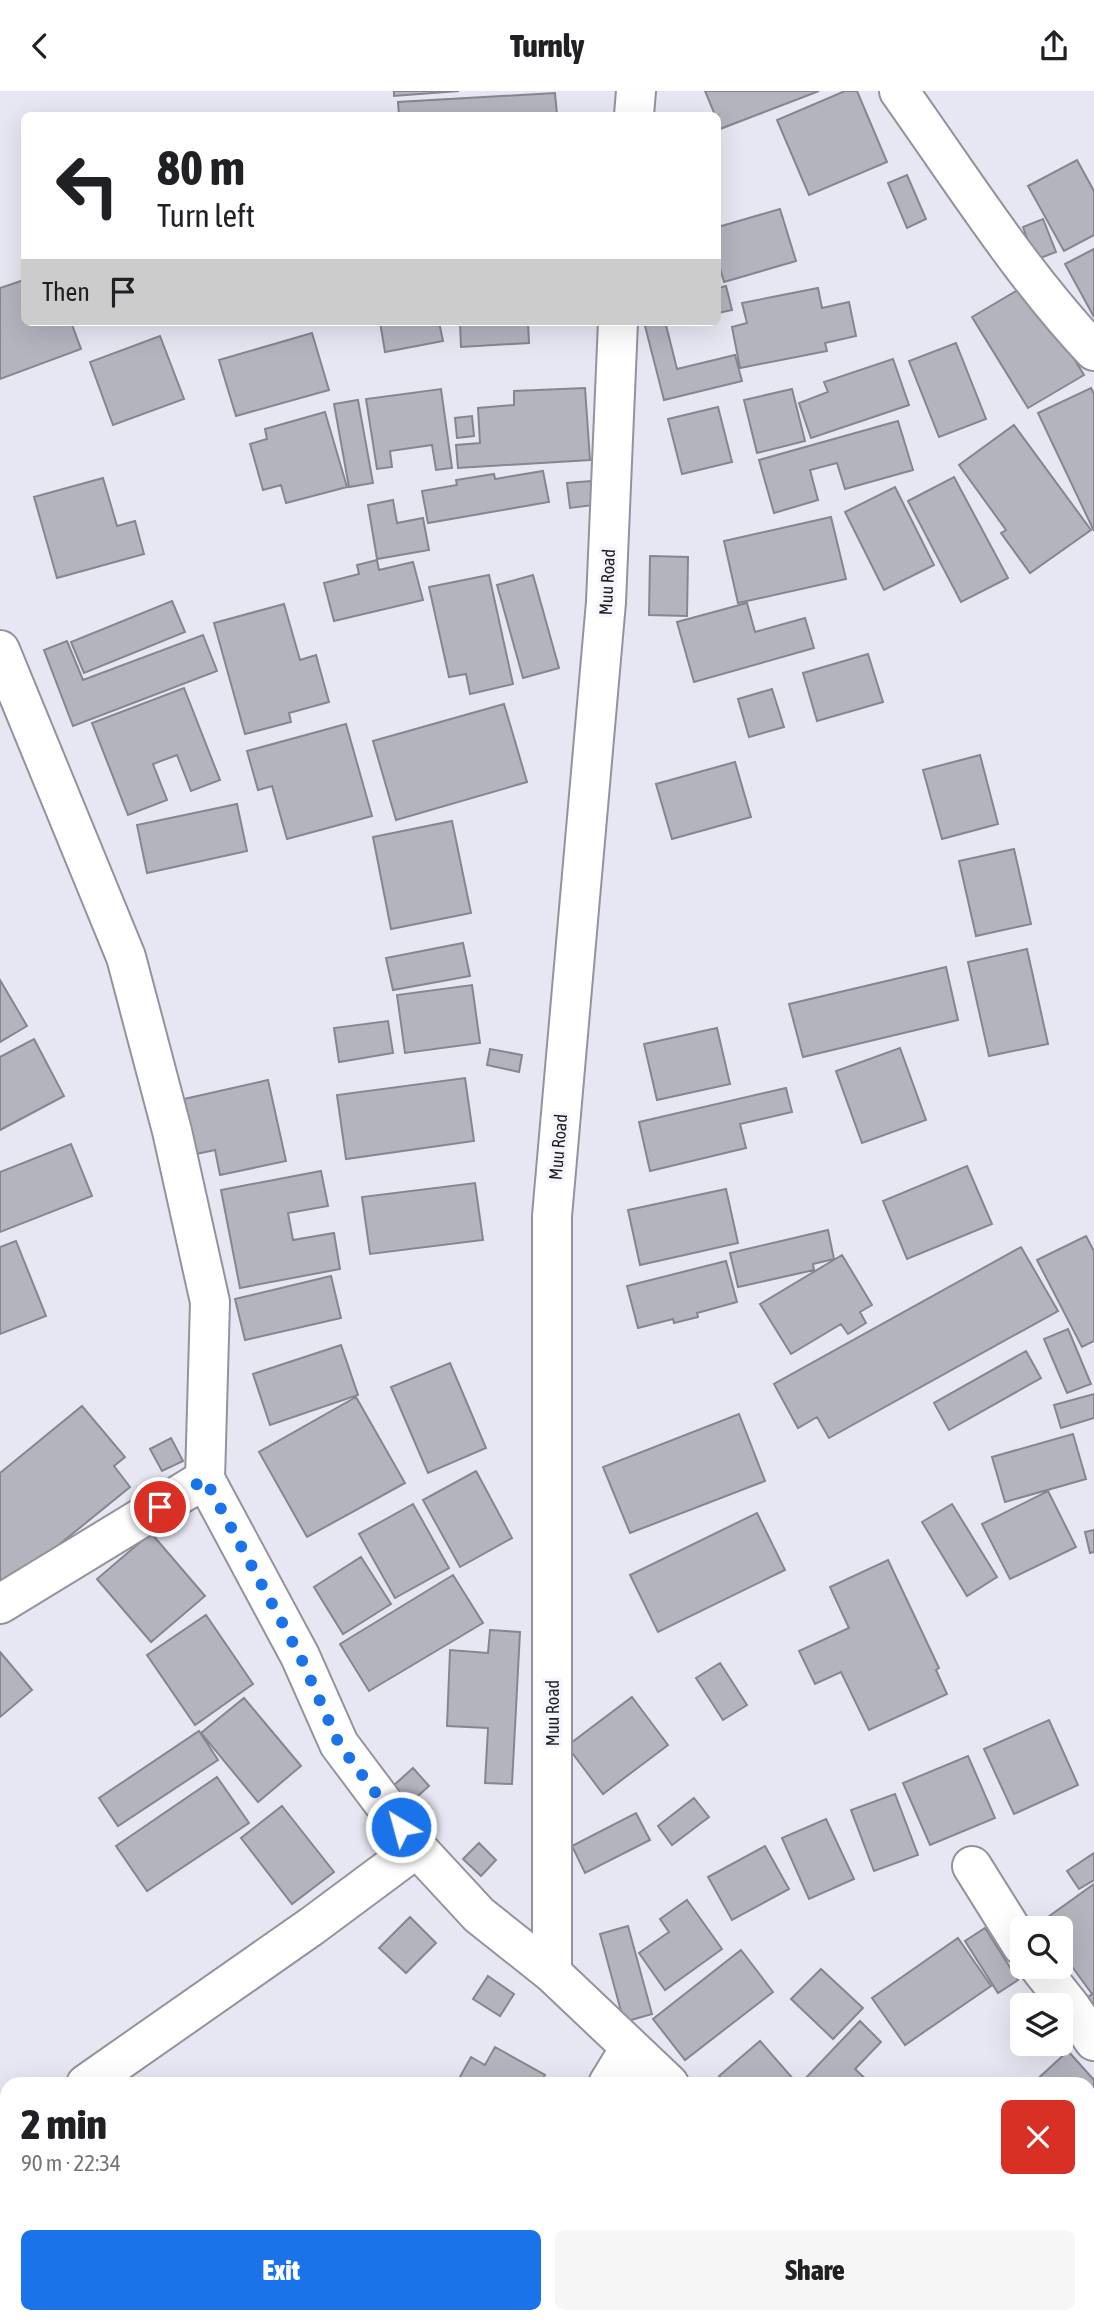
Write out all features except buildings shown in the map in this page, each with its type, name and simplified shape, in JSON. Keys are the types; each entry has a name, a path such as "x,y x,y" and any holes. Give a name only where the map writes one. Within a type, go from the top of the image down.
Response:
{"street":[{"path":"634,112 636,91"},
{"path":"899,91 1013,251 1094,351"},
{"name":"Muu Road","path":"552,1973 552,1216 606,602 618,326"},
{"path":"0,650 126,957 172,1131 210,1302 205,1479 300,1656 339,1744 417,1848 479,1915 552,1973 661,2077"},
{"path":"0,1604 205,1479"},
{"path":"96,2077 312,1926 417,1848"},
{"path":"972,1866 1010,1927"},
{"path":"1048,1979 1094,2041"},
{"path":"612,2077 630,2048"}],"route":[{"path":"160,1507 205,1479 300,1656 339,1744 401,1827"}]}
